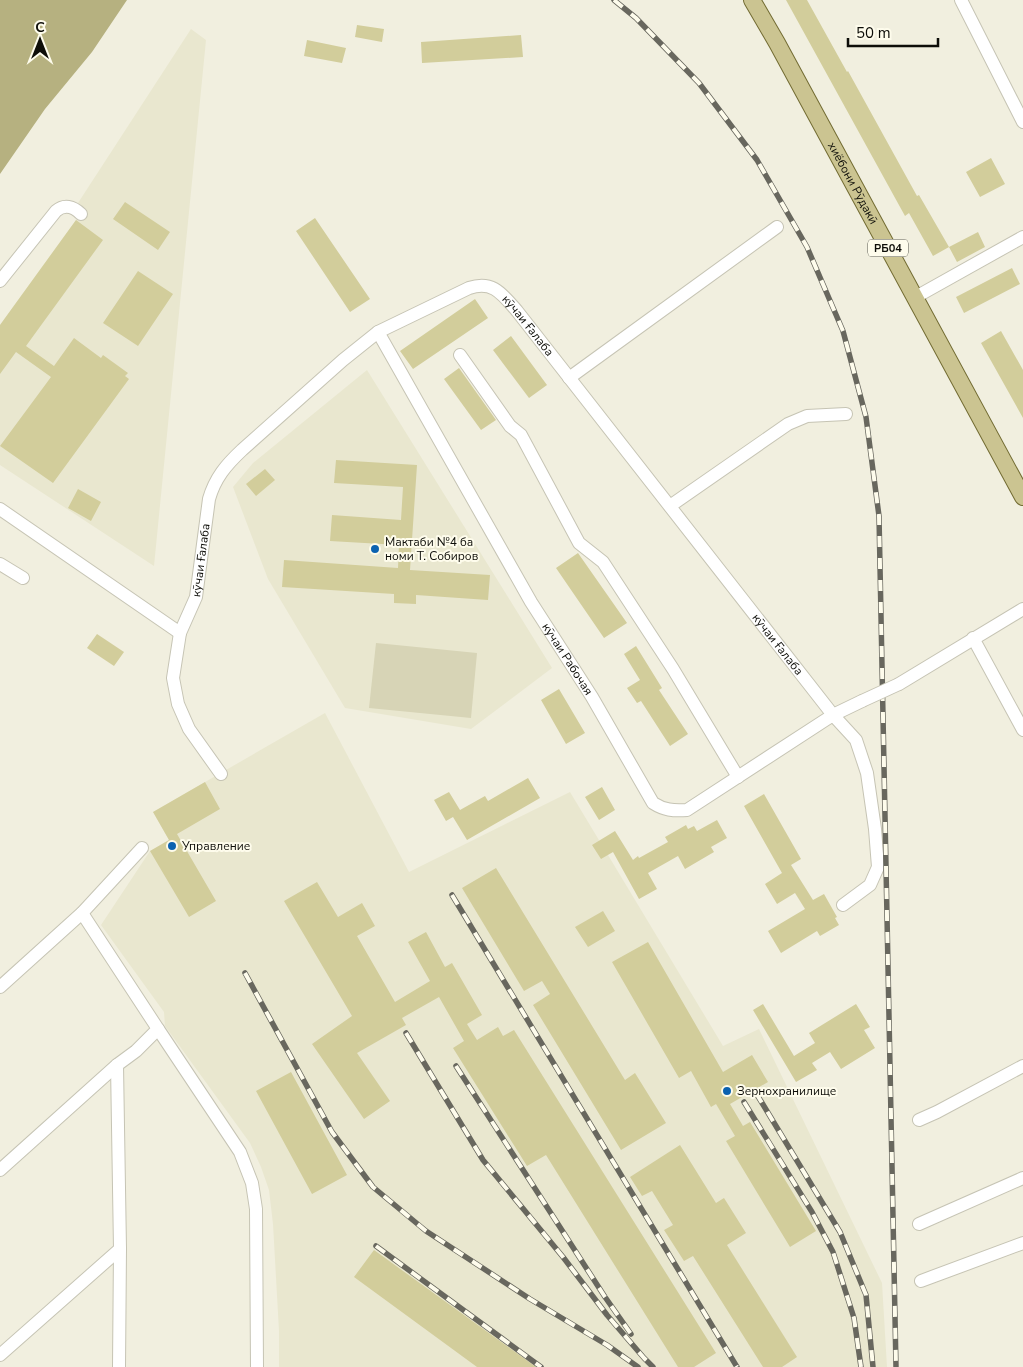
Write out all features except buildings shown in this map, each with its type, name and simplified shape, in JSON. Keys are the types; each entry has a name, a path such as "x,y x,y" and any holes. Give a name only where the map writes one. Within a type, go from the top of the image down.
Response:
{"main road":[{"name":"хиёбони Рӯдакӣ","path":"752,0 1023,497"}],"street":[{"path":"961,0 1023,122"},
{"path":"0,281 22,251 60,207 70,207 81,214"},
{"path":"569,378 777,227"},
{"path":"914,298 1023,237"},
{"name":"кӯчаи Ғалаба","path":"221,774 189,729 178,704 173,678 180,634 196,597 209,499 214,484 226,465 343,360 378,332 469,288 485,285 500,292 517,311 833,715 856,740 867,773 878,867 870,885 843,905"},
{"name":"кӯчаи Рабочая","path":"378,332 531,602 592,697 652,803 662,809 687,810 833,715"},
{"path":"460,355 510,426 521,435 579,543 603,562 673,669 738,777"},
{"path":"670,506 788,424 807,416 846,414"},
{"path":"0,509 180,634"},
{"path":"0,564 23,578"},
{"path":"833,715 899,684 972,638 1023,609"},
{"path":"972,638 1023,730"},
{"path":"0,987 82,913 142,848"},
{"path":"82,913 240,1152 252,1183 256,1209 257,1367"},
{"path":"0,1170 117,1065 136,1051 158,1029"},
{"path":"117,1065 120,1249 119,1367"},
{"path":"919,1120 1023,1066"},
{"path":"918,1224 1023,1178"},
{"path":"921,1281 1023,1243"},
{"path":"0,1355 120,1249"}],"shaded area":[{"path":"0,0 127,0 92,52 45,109 0,174"},
{"path":"191,29 206,40 154,566 0,465 0,325 84,209 78,203"},
{"path":"367,370 552,668 471,729 345,708 268,579 233,487 253,463"},
{"path":"376,643 477,653 471,718 369,708"},
{"path":"325,713 409,872 570,792 723,1046 759,1029 882,1283 887,1367 279,1367 279,1331 273,1224 269,1190 261,1167 250,1143 165,1026 164,1012 101,925 150,851 169,840 153,812"}],"railway":[{"path":"614,0 636,18 699,83 757,160 807,247 843,331 866,417 879,516 896,1367"},
{"path":"452,895 737,1367"},
{"path":"245,973 332,1132 373,1187 426,1231 530,1299 607,1345 638,1367"},
{"path":"406,1033 483,1160 563,1257 607,1315 653,1367"},
{"path":"456,1066 605,1297 631,1334"},
{"path":"756,1093 840,1232 866,1295 873,1367"},
{"path":"744,1102 812,1212 833,1252 854,1318 861,1367"},
{"path":"376,1246 541,1367"}],"place":[{"name":"Мактаби №4 ба номи Т. Собиров","path":"375,549"},
{"name":"Управление","path":"172,846"},
{"name":"Зернохранилище","path":"727,1091"}]}
